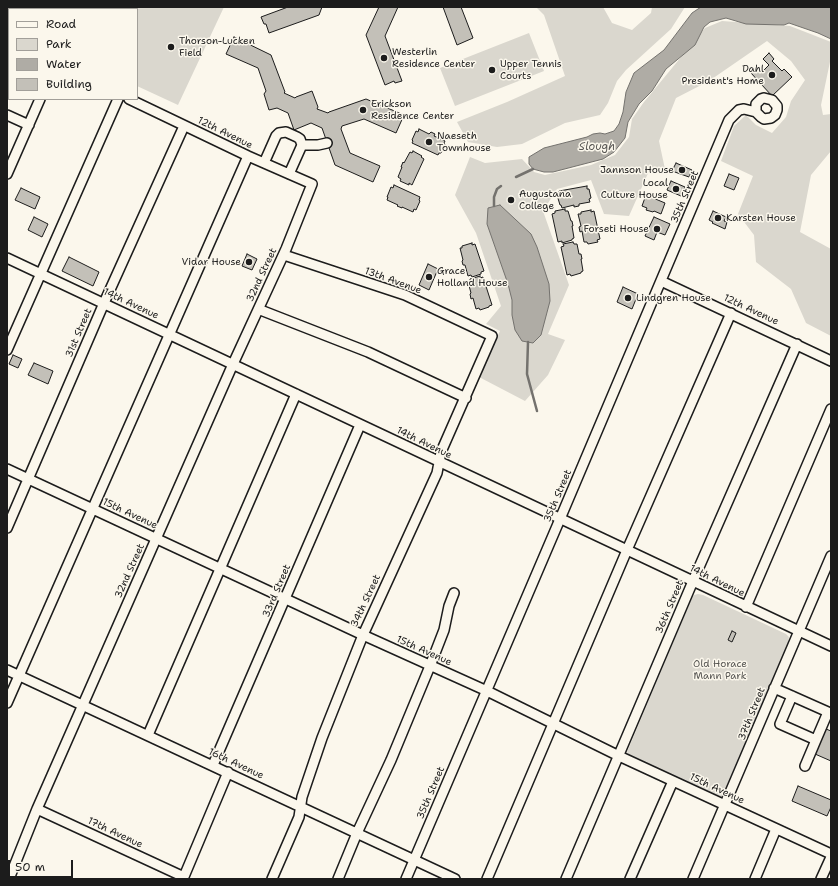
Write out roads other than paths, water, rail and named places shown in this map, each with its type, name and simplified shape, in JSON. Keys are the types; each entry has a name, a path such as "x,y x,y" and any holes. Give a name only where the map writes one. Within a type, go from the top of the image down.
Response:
{"street":[{"path":"7,174 40,100"},
{"path":"7,350 118,100"},
{"name":"12th Avenue","path":"131,100 248,156 312,184"},
{"name":"35th Street","path":"406,879 662,281 729,120 739,110 744,109 756,112"},
{"path":"7,115 29,125"},
{"name":"31st Street","path":"7,528 104,303 184,126"},
{"path":"264,163 276,136 279,133 286,132 298,137 302,145"},
{"path":"302,145 318,146 327,143"},
{"path":"289,174 302,145"},
{"path":"7,703 248,156"},
{"name":"32nd Street","path":"9,879 37,809 232,364 284,255 312,184"},
{"name":"13th Avenue","path":"284,255 405,295 492,336"},
{"name":"14th Avenue","path":"7,258 693,581 798,632 831,646"},
{"name":"12th Avenue","path":"662,281 831,361"},
{"path":"264,311 368,352 466,398"},
{"path":"487,879 627,550 731,313"},
{"name":"34th Street","path":"272,879 299,816 302,797 322,738 363,635 437,473 441,452 492,336"},
{"name":"36th Street","path":"566,879 693,581 797,344"},
{"path":"148,735 296,394"},
{"path":"746,607 831,409"},
{"name":"33rd Street","path":"213,765 360,425"},
{"name":"15th Avenue","path":"7,469 220,569 487,691 619,756 726,805 831,856"},
{"name":"37th Street","path":"693,879 726,805 774,688 831,556"},
{"path":"338,879 357,833 391,760 430,666 444,630 449,606 454,593"},
{"name":"16th Avenue","path":"7,670 83,704 455,879"},
{"path":"774,688 830,710 805,766"},
{"path":"792,696 780,724 816,740"},
{"path":"183,878 228,772"},
{"path":"630,879 673,781"},
{"name":"17th Avenue","path":"37,809 183,878"},
{"path":"755,879 776,829"},
{"path":"821,879 831,856"}],"water":[{"name":"Slough","path":"701,7 831,7 831,39 789,23 784,25 746,24 726,18 710,22 704,27 695,45 666,69 652,91 639,104 628,122 625,138 614,152 603,159 553,172 544,172 533,169 529,164 529,157 544,148 587,137 593,134 605,134 614,131 619,124 623,112 626,92 634,73 664,50 692,13"},
{"path":"500,205 531,234 537,247 549,284 550,301 541,335 533,343 522,341 515,330 512,315 512,300 508,284 487,224 488,208"}],"waterway":[{"path":"516,177 533,169"},
{"path":"494,206 494,197 497,189 501,186"},
{"path":"528,342 527,374 537,411"}],"place":[{"name":"Thorson-Lucken Field","path":"171,47"},
{"name":"Westerlin Residence Center","path":"384,58"},
{"name":"Upper Tennis Courts","path":"492,70"},
{"name":"Dahl President's Home","path":"772,75"},
{"name":"Erickson Residence Center","path":"363,110"},
{"name":"Naeseth Townhouse","path":"429,142"},
{"name":"Jannson House","path":"682,170"},
{"name":"Local Culture House","path":"676,189"},
{"name":"Augustana College","path":"511,200"},
{"name":"Karsten House","path":"718,218"},
{"name":"Forseti House","path":"657,229"},
{"name":"Vidar House","path":"249,262"},
{"name":"Grace Holland House","path":"429,277"},
{"name":"Lindgren House","path":"628,298"}],"park label":[{"name":"Old Horace Mann Park","path":"720,670"}]}
